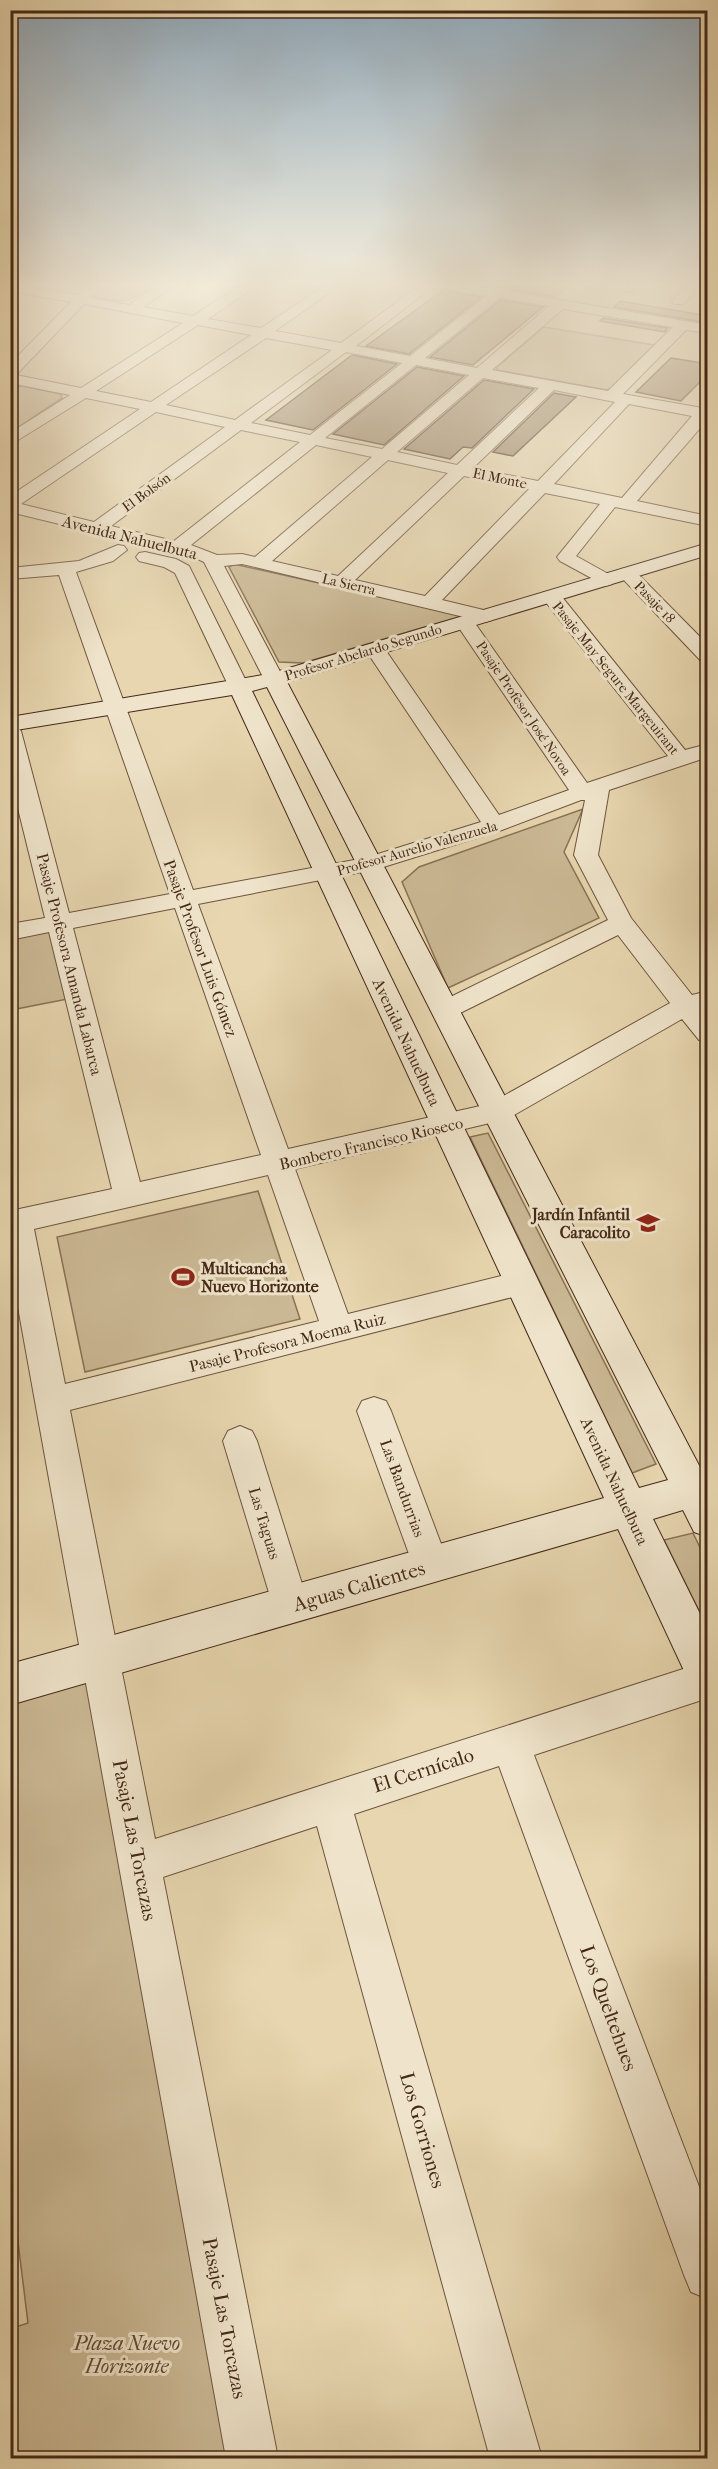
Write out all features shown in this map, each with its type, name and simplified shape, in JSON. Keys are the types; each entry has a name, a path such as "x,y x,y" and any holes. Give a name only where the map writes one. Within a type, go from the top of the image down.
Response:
{"street":[{"path":"10,440 71,401"},
{"name":"El Monte","path":"125,401 706,519"},
{"path":"10,506 163,401"},
{"name":"El Bolsón","path":"97,528 271,401"},
{"path":"178,547 362,401"},
{"path":"259,563 447,401"},
{"path":"342,582 534,401"},
{"path":"429,603 541,487 616,401"},
{"path":"638,401 700,412"},
{"path":"606,580 566,557 700,412"},
{"name":"Avenida Nahuelbuta","path":"10,506 197,552 213,561 497,1112 703,1499"},
{"name":"Avenida Nahuelbuta","path":"10,525 170,563 183,570 708,1678"},
{"path":"10,574 107,559 118,550"},
{"name":"Profesor Abelardo Segundo","path":"10,723 239,687 274,679 706,551"},
{"name":"La Sierra","path":"213,561 233,558 259,563 429,603 475,619"},
{"name":"Pasaje Profesor Luis Gómez","path":"65,567 338,1329"},
{"name":"Pasaje 18","path":"627,573 708,657"},
{"name":"Pasaje May Segure Margeuirant","path":"551,596 681,759"},
{"name":"Pasaje Profesor José Novoa","path":"475,619 591,790"},
{"path":"375,649 494,825"},
{"name":"Pasaje Profesora Amanda Labarca","path":"10,731 129,1197"},
{"name":"Profesor Aurelio Valenzuela","path":"10,932 369,864 494,825 708,750"},
{"path":"591,790 586,855 622,923 697,1002 708,1034"},
{"path":"445,1010 622,923"},
{"name":"Bombero Francisco Rioseco","path":"14,1222 497,1112 697,1002"},
{"name":"Pasaje Las Torcazas","path":"14,1222 52,1401 252,2458"},
{"name":"Pasaje Profesora Moema Ruiz","path":"52,1401 521,1283"},
{"name":"Las Bandurrias","path":"374,1411 431,1565"},
{"name":"Las Taguas","path":"240,1441 291,1606"},
{"name":"Aguas Calientes","path":"10,1685 628,1509 703,1499"},
{"name":"El Cernícalo","path":"140,1864 708,1678"},
{"name":"Los Queltehues","path":"510,1742 708,2275"},
{"name":"Los Gorriones","path":"330,1801 516,2458"}],"green space":[{"path":"11,401 57,401 11,432"},
{"path":"234,564 462,616 303,663 279,662 229,567"},
{"path":"583,809 564,852 599,918 448,988 402,882 419,867"},
{"path":"59,923 78,997 11,1010 11,932"},
{"path":"488,1133 656,1464 632,1473 470,1137"},
{"path":"258,1191 300,1319 85,1372 57,1237"},
{"path":"693,1533 707,1562 707,1627 664,1540"},
{"name":"Plaza Nuevo Horizonte","path":"101,1660 252,2458 11,2458 10,2329 28,2323 10,2177 11,1685"}],"building":[{"path":"291,401 350,401 313,430 266,420"},
{"path":"374,401 435,401 384,445 333,434"},
{"path":"459,401 521,401 472,448 463,447 450,459 404,449"},
{"path":"546,401 571,401 513,456 493,452"}],"place":[{"name":"Jardín Infantil Caracolito","path":"648,1223"},
{"name":"Multicancha Nuevo Horizonte","path":"183,1277"}]}
